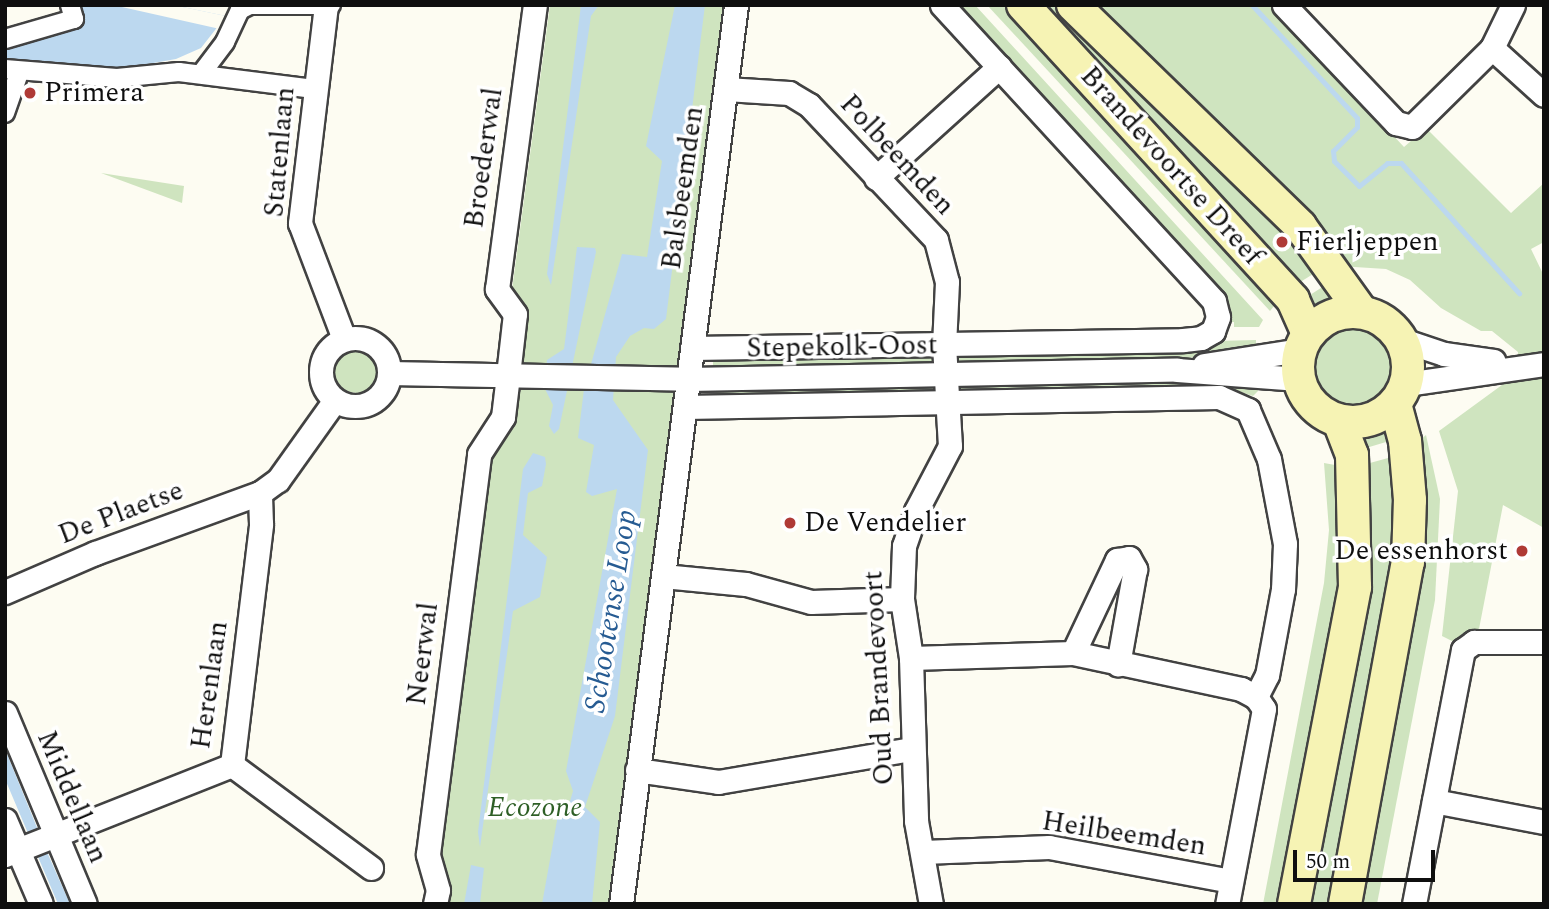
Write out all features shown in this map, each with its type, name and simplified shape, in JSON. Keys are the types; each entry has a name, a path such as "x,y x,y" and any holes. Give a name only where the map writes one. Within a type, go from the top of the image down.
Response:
{"main road":[{"name":"Brandevoortse Dreef","path":"1023,5 1293,300 1302,354"},
{"name":"Brandevoortse Dreef","path":"1073,5 1300,226 1361,311"},
{"path":"1345,904 1408,562 1410,500 1401,394 1409,362 1402,340 1385,321 1361,311 1341,312 1302,354 1313,405 1339,421 1369,420 1401,394"},
{"path":"1294,904 1355,587 1352,455 1339,421"}],"street":[{"path":"5,39 74,19 70,5"},
{"path":"201,74 225,42 240,10 250,5 328,6"},
{"name":"Broederwal","path":"508,375 515,314 497,289 535,5"},
{"name":"Balsbeemden","path":"621,904 736,5"},
{"path":"876,178 999,67 942,5"},
{"path":"1297,10 1396,123 1412,127 1492,48 1513,5"},
{"name":"Statenlaan","path":"328,6 314,89 300,223 344,339"},
{"path":"1492,48 1544,94"},
{"name":"Stepekolk-Oost","path":"692,348 1183,340 1201,338 1213,331 1218,317 1214,301 999,67"},
{"path":"5,113 11,71 117,78 179,72 314,89"},
{"name":"Polbeemden","path":"726,89 789,93 809,104 936,240 947,282 944,345 948,375"},
{"path":"355,337 376,344 383,352 389,373 382,393 365,405 335,400 325,388 321,366 329,349 344,339 355,337"},
{"path":"1402,340 1444,354 1532,364"},
{"name":"Stepekolk-Oost","path":"389,373 688,379 948,375 1177,370 1302,354"},
{"path":"1401,394 1532,364"},
{"name":"Neerwal","path":"435,904 438,890 428,853 479,454 503,417 508,375"},
{"name":"Oud Brandevoort","path":"931,904 911,749 911,658 902,599 904,546 916,510 950,446 948,375"},
{"name":"Stepekolk-Oost","path":"685,407 1219,397 1248,410 1269,459 1285,544 1283,589 1267,675 1256,698"},
{"path":"260,493 278,480 335,400"},
{"name":"De Plaetse","path":"5,592 95,553 260,493"},
{"name":"Herenlaan","path":"31,844 232,765 261,523 260,493"},
{"path":"1073,653 1116,560 1129,558 1135,569 1118,664"},
{"path":"663,576 746,584 811,602 902,599"},
{"path":"1414,904 1463,650 1474,642 1544,642"},
{"path":"911,658 1073,653 1241,689 1256,698 1264,709 1229,892"},
{"name":"Middellaan","path":"5,713 41,904"},
{"path":"637,770 718,782 911,749"},
{"path":"232,765 371,868"},
{"path":"1434,801 1544,821"},
{"name":"Middellaan","path":"5,820 31,844 85,904"},
{"name":"Heilbeemden","path":"923,852 1049,847 1229,892"}],"green space":[{"name":"Ecozone","path":"550,5 729,5 614,904 441,904 449,885 437,852"},
{"path":"954,5 975,5 1263,320 1259,327 1234,327 1234,322 1228,322 1224,299"},
{"path":"987,5 1018,5 1282,296 1270,311"},
{"path":"1032,5 1065,5 1277,209 1318,271 1289,289"},
{"path":"1079,5 1272,5 1404,147 1426,128 1511,213 1544,183 1544,242 1531,249 1544,276 1544,528 1503,505 1479,629 1456,643 1442,636 1458,491 1439,431 1517,374 1518,352 1492,331 1481,331 1441,308 1410,280 1386,269 1339,266"},
{"path":"101,173 184,186 182,203"},
{"path":"1324,286 1346,300 1309,317 1299,302"},
{"path":"1353,322 1377,329 1389,341 1396,365 1389,389 1377,401 1353,408 1329,401 1317,389 1310,365 1317,341 1329,329"},
{"path":"1256,340 1256,348 1188,358 713,366 713,353"},
{"path":"357,345 374,352 381,369 374,386 357,393 340,386 333,369 340,352"},
{"path":"1177,377 1256,381 1258,391 1253,396 1223,386 717,400 716,386"},
{"path":"1392,419 1396,439 1356,451 1352,433 1376,429"},
{"path":"1426,435 1440,499 1435,600 1377,904 1350,904 1409,449"},
{"path":"1399,455 1405,501 1341,904 1299,904 1359,466"},
{"path":"1324,463 1346,467 1352,530 1290,904 1263,904 1324,583 1329,530"}],"water":[{"path":"79,5 173,5 226,16 201,48 176,59 108,71 11,60 5,79 5,48 84,25"},
{"path":"581,5 599,5 591,16 551,285 547,274"},
{"name":"Schootense Loop","path":"675,5 705,5 666,319 654,329 644,328 630,336 616,357 613,400 648,450 615,716 585,807 600,822 592,904 542,904 558,815 568,808 573,791 566,771 617,489 592,496 586,492 594,445 578,438 584,389 622,254 647,257 662,161 646,146"},
{"path":"577,247 595,248 596,252 559,429 554,434 549,426 553,405 544,387 547,360 564,349"},
{"path":"533,453 545,457 546,464 542,486 528,493 523,535 547,557 540,597 513,611 480,847 478,832 523,469"},
{"path":"5,749 70,904 58,904 5,779"},
{"path":"471,865 484,868 480,904 464,904"}],"pier":[{"path":"113,5 173,5 226,16 220,29"}],"waterway":[{"path":"1252,5 1357,118 1357,127 1333,151 1334,161 1359,186 1387,163 1401,163 1519,293"}],"place":[{"name":"Primera","path":"30,93"},
{"name":"Fierljeppen","path":"1282,242"},
{"name":"De Vendelier","path":"790,523"},
{"name":"De essenhorst","path":"1522,551"}]}
